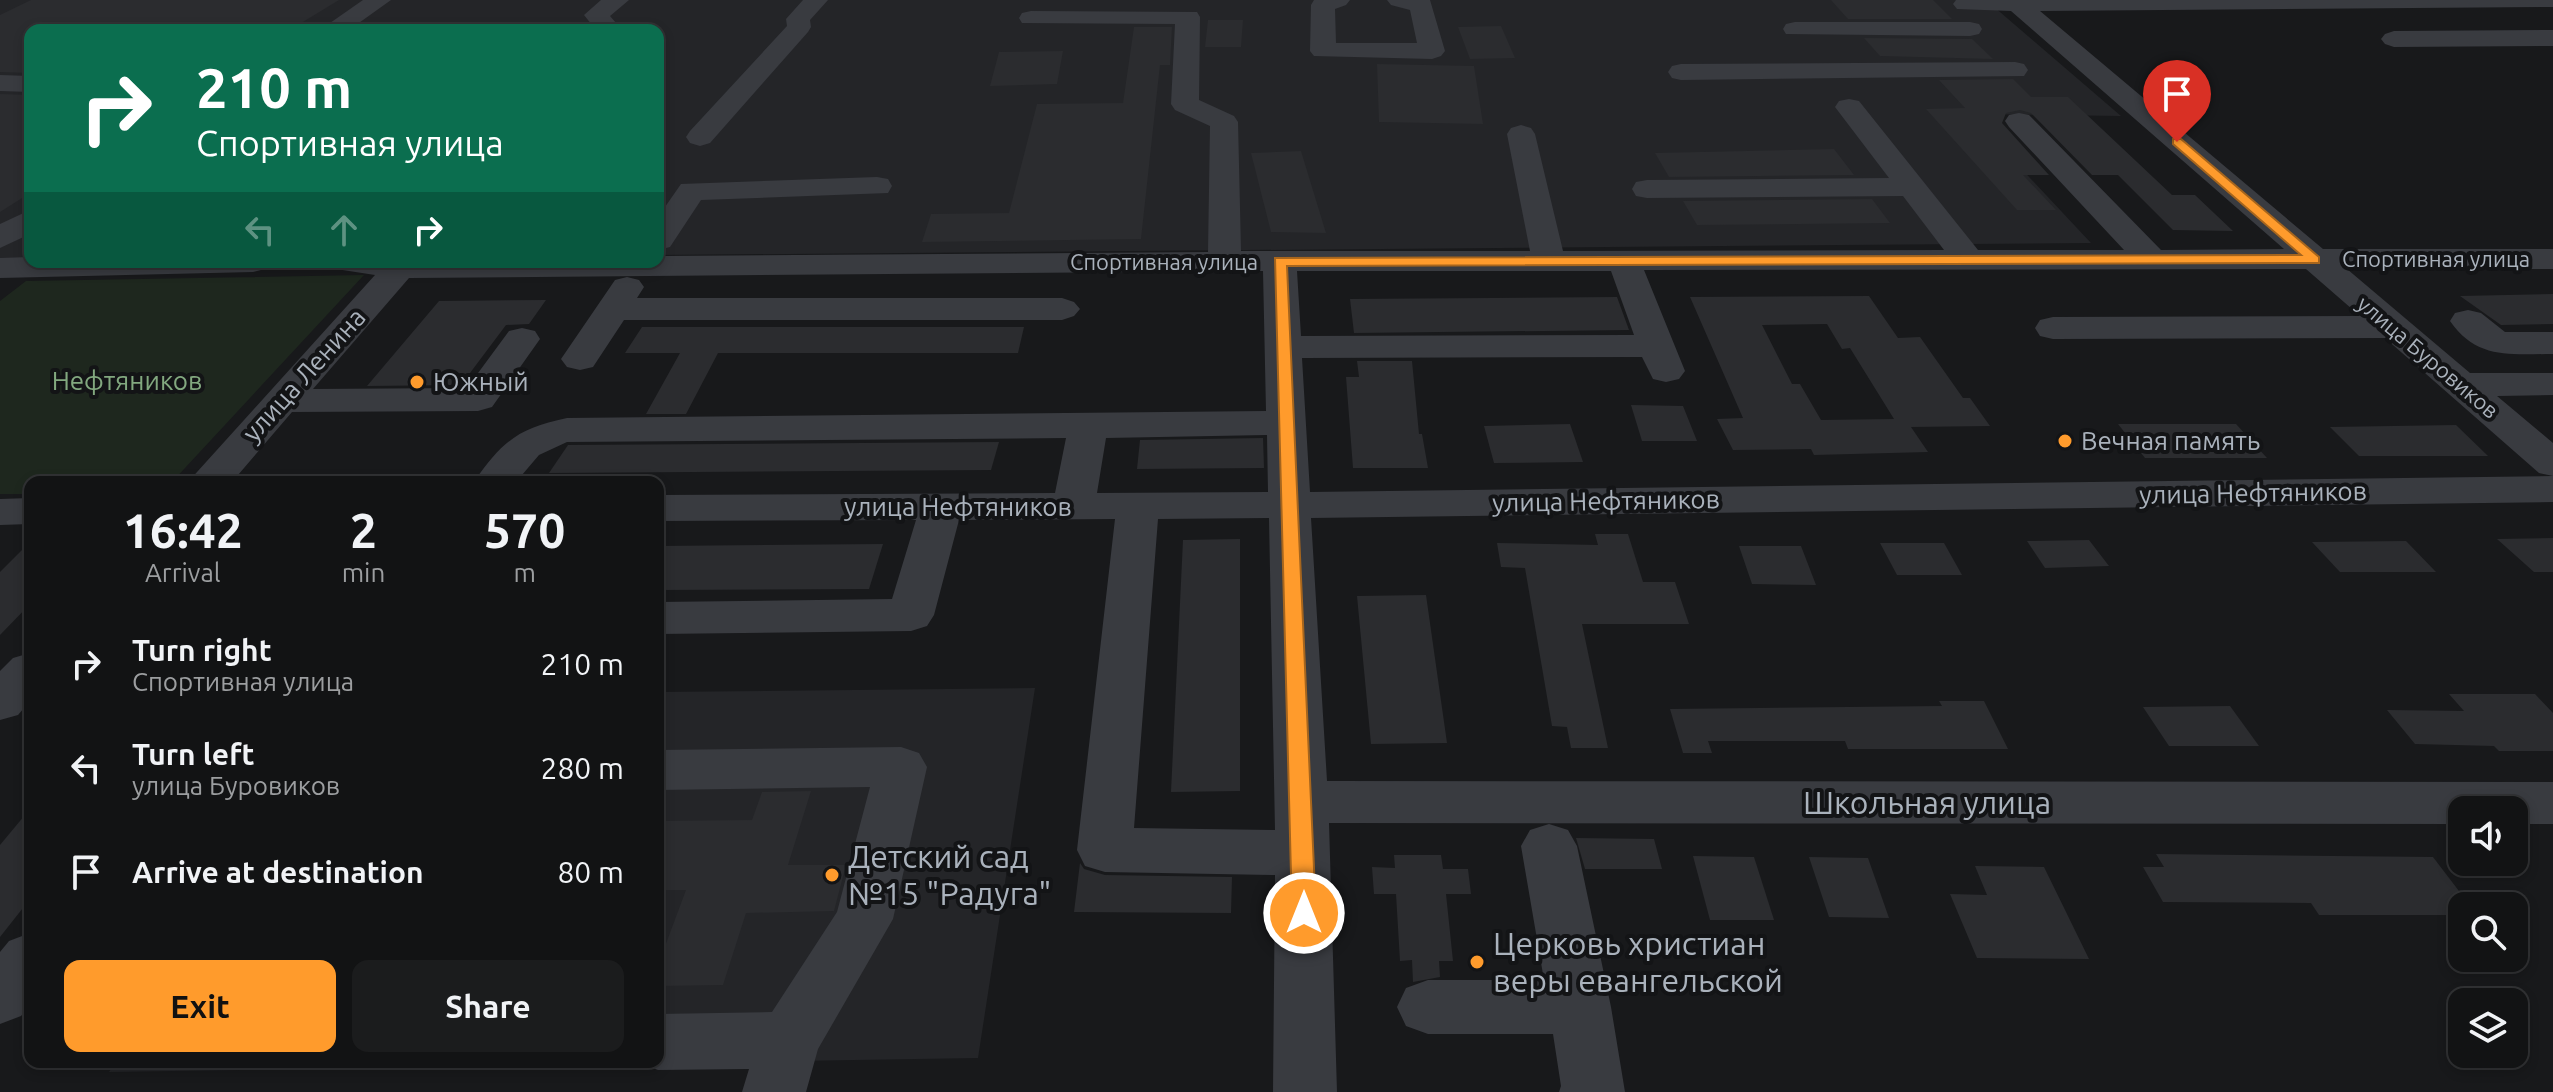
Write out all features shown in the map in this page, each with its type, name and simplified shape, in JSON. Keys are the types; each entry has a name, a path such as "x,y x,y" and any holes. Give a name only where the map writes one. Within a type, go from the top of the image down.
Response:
{"street":[{"path":"341,24 379,0"},
{"path":"604,24 596,15 617,0"},
{"path":"700,137 799,27 798,19 816,0"},
{"path":"1338,0 1323,5 1323,51 1432,51 1421,5 1399,0"},
{"path":"1831,71 1787,19 1969,10 2015,2 2553,0"},
{"path":"2425,1 2493,38"},
{"name":"улица Буровиков","path":"2015,2 2553,464"},
{"path":"1030,20 1188,17 1185,104 1224,122 1225,262"},
{"path":"2394,39 2553,38"},
{"path":"1681,72 2015,70"},
{"path":"0,83 24,84"},
{"path":"1849,107 1969,260"},
{"path":"2019,121 2152,260"},
{"path":"1521,134 1549,261"},
{"path":"664,231 692,191 877,186"},
{"path":"1647,189 1911,187"},
{"path":"0,210 24,211"},
{"path":"0,238 24,224"},
{"name":"Спортивная улица","path":"664,256 1225,262 2553,259"},
{"path":"1280,261 1303,827 1305,1092"},
{"path":"1284,347 1661,359 1624,261"},
{"path":"0,268 24,266"},
{"name":"улица Ленина","path":"214,476 400,268"},
{"path":"580,359 639,268"},
{"path":"612,309 1062,309"},
{"path":"2468,321 2496,343 2553,343"},
{"path":"2053,328 2393,327"},
{"path":"281,401 478,399 522,339"},
{"path":"2461,385 2553,384"},
{"path":"500,476 526,442 540,435 567,430 1287,423"},
{"path":"1074,506 1088,426"},
{"name":"улица Нефтяников","path":"664,508 1290,505 2553,489"},
{"name":"Школьная улица","path":"1138,506 1105,850 1303,827 2553,803"},
{"path":"664,618 911,615 941,507"},
{"path":"0,702 24,676"},
{"path":"664,770 901,767 864,919 781,1066 664,1043"},
{"path":"1549,846 1580,1007 1594,1089 1591,1092"},
{"path":"0,997 24,967"},
{"path":"1428,1007 1580,1007"}],"shaded area":[{"path":"0,0 1986,0 2121,116 1970,114 2091,243 664,255 664,24 24,24 24,260 0,260"},
{"name":"Детский сад №15 \"Радуга\"","path":"1035,688 978,1058 664,1063 664,692"},
{"name":"Детский сад №15 \"Радуга\"","path":"111,1068 357,1068 109,1072"}],"green space":[{"name":"Нефтяников","path":"364,275 178,476 24,476 24,494 0,494 0,301 26,281"}],"building":[{"path":"31,0 339,0 300,24 24,24 24,73 0,72 0,15"},
{"path":"1831,0 1933,0 1952,19 1848,19"},
{"path":"1208,20 1243,20 1241,47 1205,47"},
{"path":"1501,26 1515,58 1470,59 1458,27"},
{"path":"1134,27 1172,27 1170,65 1160,65 1141,239 922,242 931,214 1009,213 1037,104 1123,103"},
{"path":"1864,38 1972,39 1993,59 1880,56"},
{"path":"1063,51 1057,84 990,86 999,52"},
{"path":"1377,64 1474,66 1483,124 1379,122"},
{"path":"2013,79 2031,97 2068,97 2172,195 2195,195 2233,231 2173,230 2118,175 2092,175 2031,113 2020,110 2006,113 2002,123 2049,175 2023,175 2056,210 2017,210 1926,109 1965,108 1939,80"},
{"path":"0,94 24,95 24,197 0,212"},
{"path":"1834,149 1854,175 1669,177 1655,153"},
{"path":"1301,151 1326,233 1271,232 1251,153"},
{"path":"1872,199 1890,223 1697,225 1683,201"},
{"path":"2553,294 2553,324 2501,325 2460,296"},
{"path":"1869,296 1898,338 1920,337 1963,398 1970,398 1990,426 1911,427 1928,452 1814,455 1811,449 1733,450 1717,419 1743,418 1690,297","holes":["1827,324 1842,349 1850,348 1894,419 1821,420 1800,384 1792,384 1762,325"]},
{"path":"1617,297 1629,330 1354,333 1350,299"},
{"path":"546,300 529,324 506,325 461,385 367,386 439,301"},
{"path":"642,327 1024,327 1018,353 718,353 686,414 646,414 680,353 625,353"},
{"path":"1357,361 1412,361 1419,434 1422,434 1428,468 1353,468 1346,377 1359,377"},
{"path":"1631,405 1683,406 1697,441 1642,441"},
{"path":"1570,424 1583,462 1494,463 1484,426"},
{"path":"2118,424 2236,424 2267,458 2145,458"},
{"path":"2456,425 2488,456 2359,456 2330,427"},
{"path":"1263,438 1264,468 1137,469 1140,440"},
{"path":"999,442 991,470 549,473 568,445"},
{"path":"1595,534 1628,534 1643,582 1675,582 1689,624 1582,624 1608,748 1571,748 1567,727 1552,726 1525,568 1501,567 1497,543 1598,545"},
{"path":"2553,538 2553,572 2534,572 2497,539"},
{"path":"1240,539 1240,791 1171,792 1183,540"},
{"path":"2089,540 2109,566 2045,568 2027,541"},
{"path":"2406,541 2436,572 2340,572 2312,542"},
{"path":"1880,543 1944,543 1962,575 1897,575"},
{"path":"883,544 869,589 664,590 664,546"},
{"path":"1739,546 1801,546 1816,585 1752,584"},
{"path":"24,548 24,610 0,635 0,572"},
{"path":"1426,595 1447,743 1371,744 1357,596"},
{"path":"2449,694 2535,694 2553,713 2553,751 2499,751 2494,746 2415,744 2387,710 2464,711"},
{"path":"1939,701 1984,701 2008,749 1848,749 1845,741 1708,741 1712,753 1683,753 1670,709 1942,706"},
{"path":"2230,706 2259,746 2169,746 2143,707"},
{"path":"811,791 788,865 846,865 834,911 746,913 723,985 664,986 664,949 686,890 664,890 664,821 752,820 762,792"},
{"path":"24,816 24,907 0,937 0,845"},
{"path":"1576,838 1654,839 1662,869 1585,869"},
{"path":"2156,854 2433,857 2460,892 2448,892 2448,915 2319,915 2311,903 2163,902 2143,867 2164,867"},
{"path":"1394,855 1441,855 1443,869 1468,869 1471,894 1446,894 1453,961 1439,961 1440,977 1413,982 1412,960 1400,961 1396,894 1374,894 1372,867 1395,868"},
{"path":"1693,856 1754,857 1774,920 1710,920"},
{"path":"1809,857 1868,858 1889,918 1829,917"},
{"path":"1080,863 1084,869 1105,875 1232,877 1231,913 1074,912"},
{"path":"1975,866 2044,867 2089,959 1977,958 1950,894 1987,895"}],"place":[{"name":"Южный","path":"417,382"},
{"name":"Вечная память","path":"2065,441"},
{"name":"Детский сад №15 \"Радуга\"","path":"832,875"},
{"name":"Церковь христиан веры евангельской","path":"1477,962"}],"route":[{"path":"1304,913 1280,261 2314,260 2177,142"}]}
